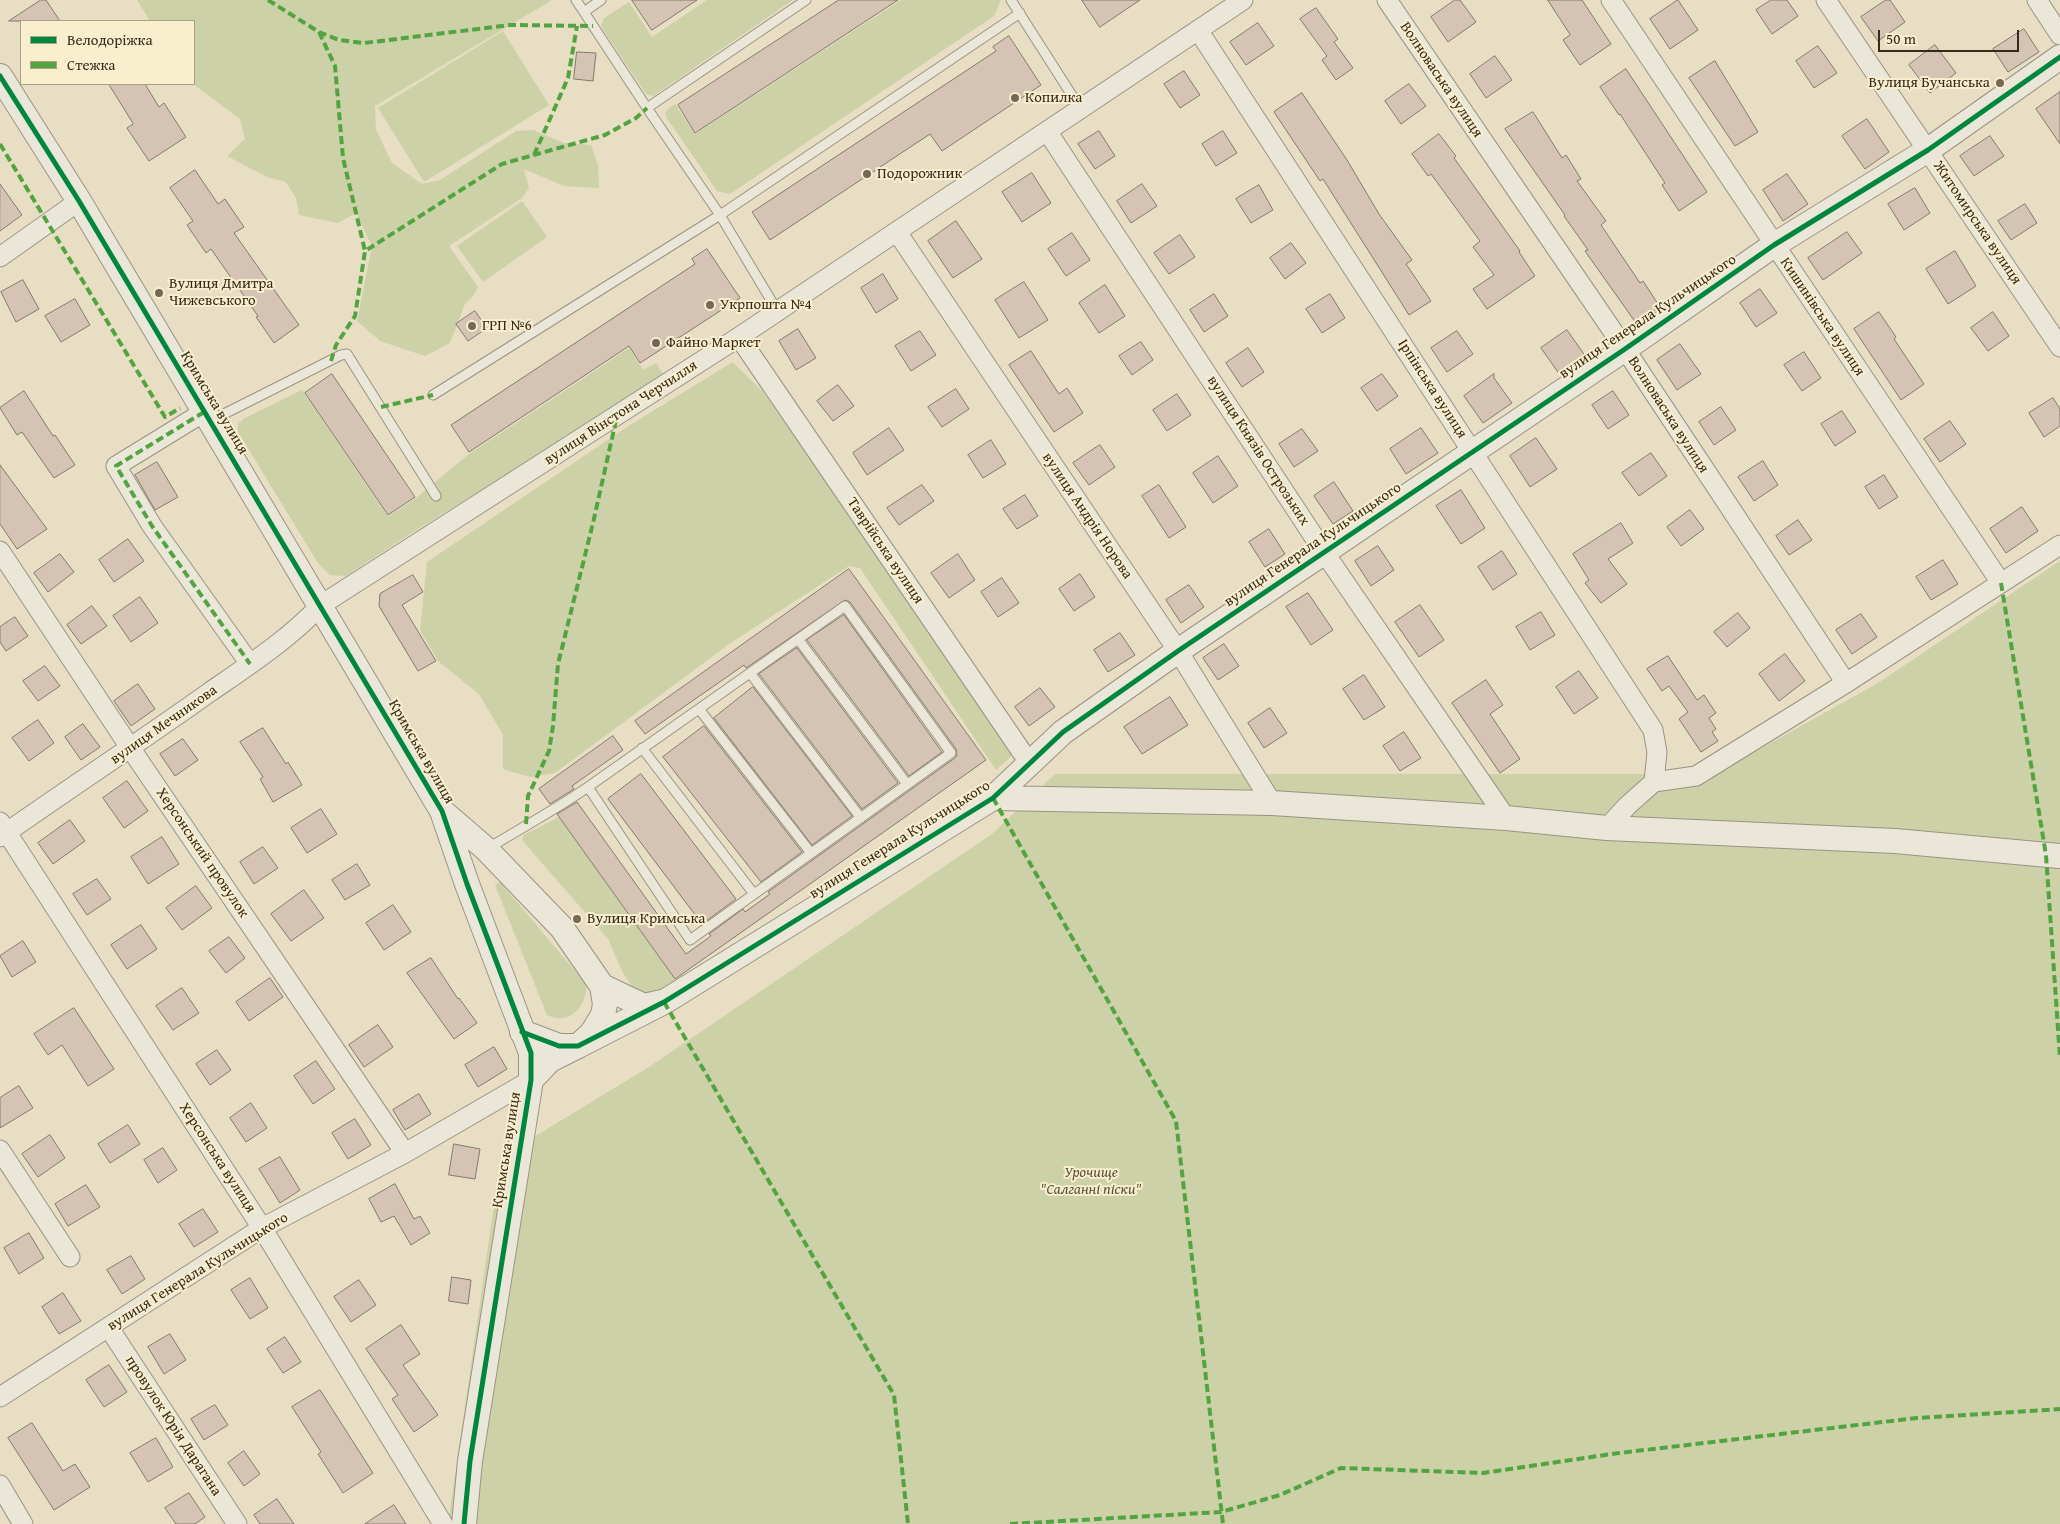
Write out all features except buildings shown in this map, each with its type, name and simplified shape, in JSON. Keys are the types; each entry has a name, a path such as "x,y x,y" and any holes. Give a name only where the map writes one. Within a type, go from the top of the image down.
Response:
{"street":[{"name":"Волноваська вулиця","path":"1387,0 1625,349 1846,683"},
{"name":"Кишинівська вулиця","path":"1611,0 2001,583"},
{"name":"Житомирська вулиця","path":"1826,0 2060,347"},
{"path":"2037,0 2060,35"},
{"name":"вулиця Вінстона Черчилля","path":"321,605 778,312 1198,30 1235,2"},
{"name":"Ірпінська вулиця","path":"1198,30 1653,730 1657,752 1654,782"},
{"name":"вулиця Генерала Кульчицького","path":"578,1046 664,1002 993,798 1063,732 1178,651 1774,246 1928,150 2060,57"},
{"name":"Кримська вулиця","path":"0,76 79,202 321,605 442,811 467,884 531,1053 530,1080 470,1461 464,1524"},
{"name":"вулиця Князів Острозьких","path":"1047,131 1324,552 1506,818"},
{"path":"0,256 79,202"},
{"name":"вулиця Андрія Норова","path":"897,232 1178,651 1272,803"},
{"name":"Таврійська вулиця","path":"739,337 1030,764"},
{"path":"207,416 116,466 152,526 250,664"},
{"path":"1607,828 1626,806 1654,782 1696,776 1846,683 2060,545"},
{"name":"Херсонський провулок","path":"0,551 131,749 405,1153"},
{"name":"вулиця Мечникова","path":"2,830 131,749 301,627 321,605"},
{"path":"993,798 1272,803 1506,818 1607,828 1895,841 2060,856"},
{"name":"Кримська вулиця","path":"442,811 486,849 562,928 602,986 605,1004 602,1015 592,1033 578,1046 550,1060 530,1080"},
{"name":"Херсонська вулиця","path":"2,830 262,1228 443,1524"},
{"name":"Кримська вулиця","path":"467,884 468,863 473,856 486,849"},
{"name":"Кримська вулиця","path":"602,986 644,1006 664,1002"},
{"path":"522,1032 559,1046 578,1046"},
{"name":"вулиця Генерала Кульчицького","path":"0,1397 262,1228 405,1153 530,1080"},
{"path":"0,1150 70,1257"},
{"name":"провулок Юрія Дарагана","path":"109,1328 237,1524"},
{"path":"0,1485 24,1524"}],"lane":[{"path":"576,0 720,215 778,312"},
{"path":"584,12 601,0"},
{"path":"647,108 806,0"},
{"path":"1011,0 1080,108"},
{"path":"433,396 720,215 1020,13"},
{"path":"207,416 341,355 348,354 436,496"},
{"path":"486,849 526,824 554,810 588,786 642,748 798,640 845,606 951,753 690,940 588,786"},
{"path":"798,640 907,784"},
{"path":"750,673 861,818"},
{"path":"699,709 811,853"},
{"path":"642,748 754,894"}],"green space":[{"path":"137,0 552,0 375,106 376,130 392,163 422,184 440,180 516,131 533,130 564,143 591,145 598,165 599,188 564,186 524,169 529,188 522,198 449,246 478,287 465,304 450,343 425,356 380,341 357,321 372,246 356,213 338,223 299,215 296,198 286,182 267,177 227,156 245,139 240,119 194,85 195,20 149,20"},
{"path":"707,0 793,0 653,96 646,94 604,31 601,25 604,18 629,2 652,37"},
{"path":"901,0 1001,0 994,16 730,194 717,191 666,117 665,113 667,110 675,104 695,134"},
{"path":"503,31 549,105 424,182 378,108"},
{"path":"522,201 547,237 483,282 457,246"},
{"path":"629,348 643,370 656,363 665,377 405,537 346,576 330,575 318,563 238,432 238,424 243,419 302,390 388,517 416,498 469,454"},
{"path":"733,362 763,392 1015,753 996,770 860,568 849,566 732,642 555,773 530,777 503,769 503,735 479,694 438,661 420,630 427,562 630,425"},
{"name":"Урочище \"Салганні піски\"","path":"2060,561 2060,1524 448,1524 501,1157 649,1067 992,834 1055,774 1715,774 1878,683"},
{"path":"559,817 675,980 658,993 649,995 637,994 623,973 608,939 522,840 524,835"},
{"path":"500,882 587,985 580,1007 569,1016 555,1018 547,1015 495,885"}],"marked path":[{"path":"268,0 319,32 339,40 364,43 510,25 593,26"},
{"path":"534,155 568,78 577,26"},
{"path":"319,32 335,66 343,158 365,251"},
{"path":"331,361 336,345 355,316 365,251 502,164 605,135 636,118 647,108"},
{"path":"0,144 165,417 180,408"},
{"path":"381,407 433,395"},
{"path":"204,412 116,466 152,526 250,664"},
{"path":"526,824 528,796 549,751 558,664 617,416"},
{"path":"2001,583 2046,855 2060,1058"},
{"path":"993,798 1176,1121 1223,1524"},
{"path":"664,1002 894,1395 908,1524"},
{"path":"1010,1524 1221,1512 1280,1495 1341,1468 1483,1473 1619,1453 1917,1418 2060,1409"}],"cycle path":[{"path":"522,1032 559,1046 578,1046 664,1002 993,798 1063,732 1178,651 1625,349 1774,245 1928,150 2060,57"},
{"path":"0,76 79,201 442,811 467,884 531,1053 531,1080 470,1461 464,1524"}],"place":[{"name":"Вулиця Бучанська","path":"2000,83"},
{"name":"Копилка","path":"1015,98"},
{"name":"Подорожник","path":"867,174"},
{"name":"Вулиця Дмитра Чижевського","path":"159,293"},
{"name":"Укрпошта №4","path":"710,305"},
{"name":"ГРП №6","path":"472,326"},
{"name":"Файно Маркет","path":"656,343"},
{"name":"Вулиця Кримська","path":"577,919"}]}
